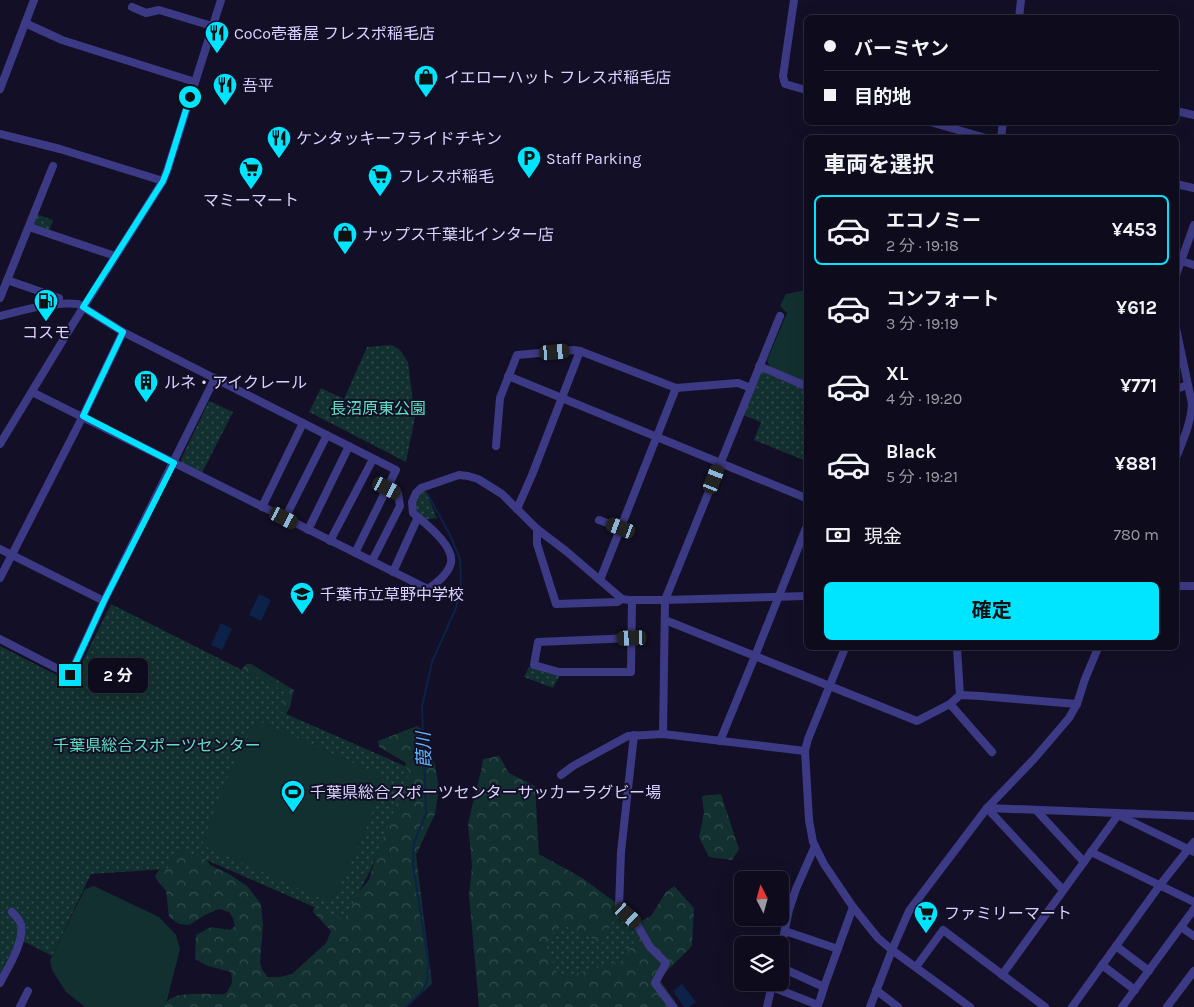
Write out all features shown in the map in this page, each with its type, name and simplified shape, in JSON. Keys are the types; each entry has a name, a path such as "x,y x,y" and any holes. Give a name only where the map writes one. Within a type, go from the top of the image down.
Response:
{"street":[{"path":"0,89 34,0"},
{"path":"0,444 83,307 163,181 221,0"},
{"path":"794,0 783,76 785,84 804,89"},
{"path":"1018,15 1021,0"},
{"path":"132,8 146,13 159,10 212,26"},
{"path":"24,23 62,40 195,82"},
{"path":"1179,112 1194,116"},
{"path":"940,125 976,135"},
{"path":"0,134 60,149 163,181"},
{"path":"0,298 53,166"},
{"path":"1179,185 1194,188"},
{"path":"1179,266 1194,225"},
{"path":"29,227 115,256"},
{"path":"1181,260 1194,265"},
{"path":"7,280 59,298 58,304"},
{"path":"0,316 58,304 78,304 123,332 396,470 354,553"},
{"path":"663,734 665,600 780,316"},
{"path":"0,578 83,416 123,332"},
{"path":"496,446 500,398 517,355 574,350 676,388 738,383 750,388"},
{"path":"517,509 580,351"},
{"path":"1179,357 1185,372 1192,404 1192,412 1179,450"},
{"path":"759,366 804,385"},
{"path":"1185,372 1194,373"},
{"path":"508,376 804,497"},
{"path":"0,639 70,675 104,601 216,378"},
{"path":"1179,388 1188,385"},
{"path":"600,580 676,388"},
{"path":"32,392 428,589 446,573 450,567 451,560 447,548 430,526 413,514 412,502 416,493 421,488 459,475 478,479 502,494 537,529 622,599 665,600 804,596"},
{"path":"262,507 304,423"},
{"path":"284,518 327,435"},
{"path":"308,530 349,446"},
{"path":"330,541 373,459"},
{"path":"372,561 400,506 398,493 387,488"},
{"path":"393,572 418,517"},
{"path":"600,520 621,528"},
{"path":"537,529 537,544 556,604 617,602 622,599"},
{"path":"720,742 804,533"},
{"path":"0,549 104,601"},
{"path":"1179,586 1194,586"},
{"path":"632,600 632,638 631,672 559,672 534,665 538,642 632,638"},
{"path":"665,620 917,721 950,704 960,696 1077,704"},
{"path":"845,650 808,739 805,751 809,820 813,842 824,864 853,907 878,938 970,1007"},
{"path":"957,650 960,696"},
{"path":"870,1007 909,911 987,808 1034,760 1069,718 1077,704 1097,650"},
{"path":"950,704 992,752"},
{"path":"562,775 573,766 628,736 634,735 663,734 805,751"},
{"path":"634,735 623,836 619,907 636,923 650,947 666,963 655,983 673,1007"},
{"path":"987,808 1194,816"},
{"path":"987,808 1063,890"},
{"path":"1036,810 1084,862"},
{"path":"1072,1007 1160,885 1192,848 1115,814"},
{"path":"1002,975 1084,862 1115,814"},
{"path":"783,936 796,889 815,846"},
{"path":"1091,852 1194,902"},
{"path":"785,991 817,1006 853,907"},
{"path":"1122,1007 1194,909"},
{"path":"0,983 18,945 21,934 19,919 12,912"},
{"path":"1181,927 1194,936"},
{"path":"916,967 943,930 1045,1007"},
{"path":"784,931 838,949"},
{"path":"1116,946 1149,971"},
{"path":"1102,965 1135,990"},
{"path":"789,971 824,987"},
{"path":"1167,1007 1194,971"},
{"path":"876,990 898,1007"},
{"path":"20,1007 28,991"},
{"path":"767,1007 771,991"}],"green space":[{"path":"36,214 53,220 49,231 33,226"},
{"path":"804,290 804,382 770,368 767,360 787,313 780,306 786,294"},
{"name":"長沼原東公園","path":"392,345 400,350 408,362 415,417 406,462 309,412 321,388 344,399 367,347"},
{"path":"761,371 804,388 804,460 754,440 761,422 743,415"},
{"path":"209,401 233,412 202,473 182,463 181,459"},
{"path":"425,489 437,518 425,520 414,504 417,497"},
{"name":"千葉県総合スポーツセンター","path":"111,604 286,692 277,710 407,767 408,775 370,871 344,920 179,848 167,869 91,874 52,956 25,942 15,945 0,974 0,646 72,683"},
{"path":"246,664 251,664 294,690 290,707 199,847 210,865 229,874 247,886 261,904 263,925 260,963 268,977 292,974 326,943 331,931 313,912 315,904 341,912 369,880 406,763 379,747 378,741 417,726 426,732 427,746 435,765 439,788 435,814 416,855 432,984 406,1007 161,1007 170,999 182,995 225,994 231,984 231,972 208,966 195,959 196,935 211,927 230,930 235,926 229,912 219,909 189,925 179,924 169,917 166,891 155,877 162,864 239,673"},
{"path":"529,667 560,675 553,688 524,677"},
{"name":"千葉県総合スポーツセンターサッカーラグビー場","path":"257,720 385,777 361,841 331,903 202,845 226,781 240,750"},
{"path":"499,756 509,773 535,786 539,854 582,878 641,921 651,916 666,892 674,886 694,908 692,946 659,979 679,1007 479,1007 469,895 472,866 468,824 483,759"},
{"path":"721,794 739,849 732,860 709,857 699,837 704,813 702,796"},
{"path":"94,886 159,917 176,935 180,949 164,1007 85,1007 66,992 52,970 50,960 85,889"},
{"path":"619,909 640,932 622,961 559,978 546,945 559,923 602,943"}],"water":[{"path":"259,594 271,600 261,621 249,615"},
{"path":"221,623 232,629 222,650 211,645"},
{"path":"682,984 696,1002 689,1007 684,1007 673,991"}],"waterway":[{"name":"葭川","path":"406,1007 422,992 428,977 428,961 413,864 414,843 426,814 422,707 432,662 456,608 461,588 460,559 450,535 428,495"}],"place":[{"name":"CoCo壱番屋 フレスポ稲毛店","path":"217,54"},
{"name":"イエローハット フレスポ稲毛店","path":"426,98"},
{"name":"吾平","path":"225,106"},
{"name":"ケンタッキーフライドチキン","path":"279,159"},
{"name":"Staff Parking","path":"529,179"},
{"name":"マミーマート","path":"251,190"},
{"name":"フレスポ稲毛","path":"380,197"},
{"name":"ナップス千葉北インター店","path":"345,255"},
{"name":"コスモ","path":"46,322"},
{"name":"ルネ・アイクレール","path":"146,403"},
{"name":"千葉市立草野中学校","path":"302,615"},
{"name":"千葉県総合スポーツセンターサッカーラグビー場","path":"293,813"},
{"name":"ファミリーマート","path":"926,934"}],"route":[{"path":"70,675 104,601 174,463 83,416 123,332 83,307 163,181 190,97"}]}
